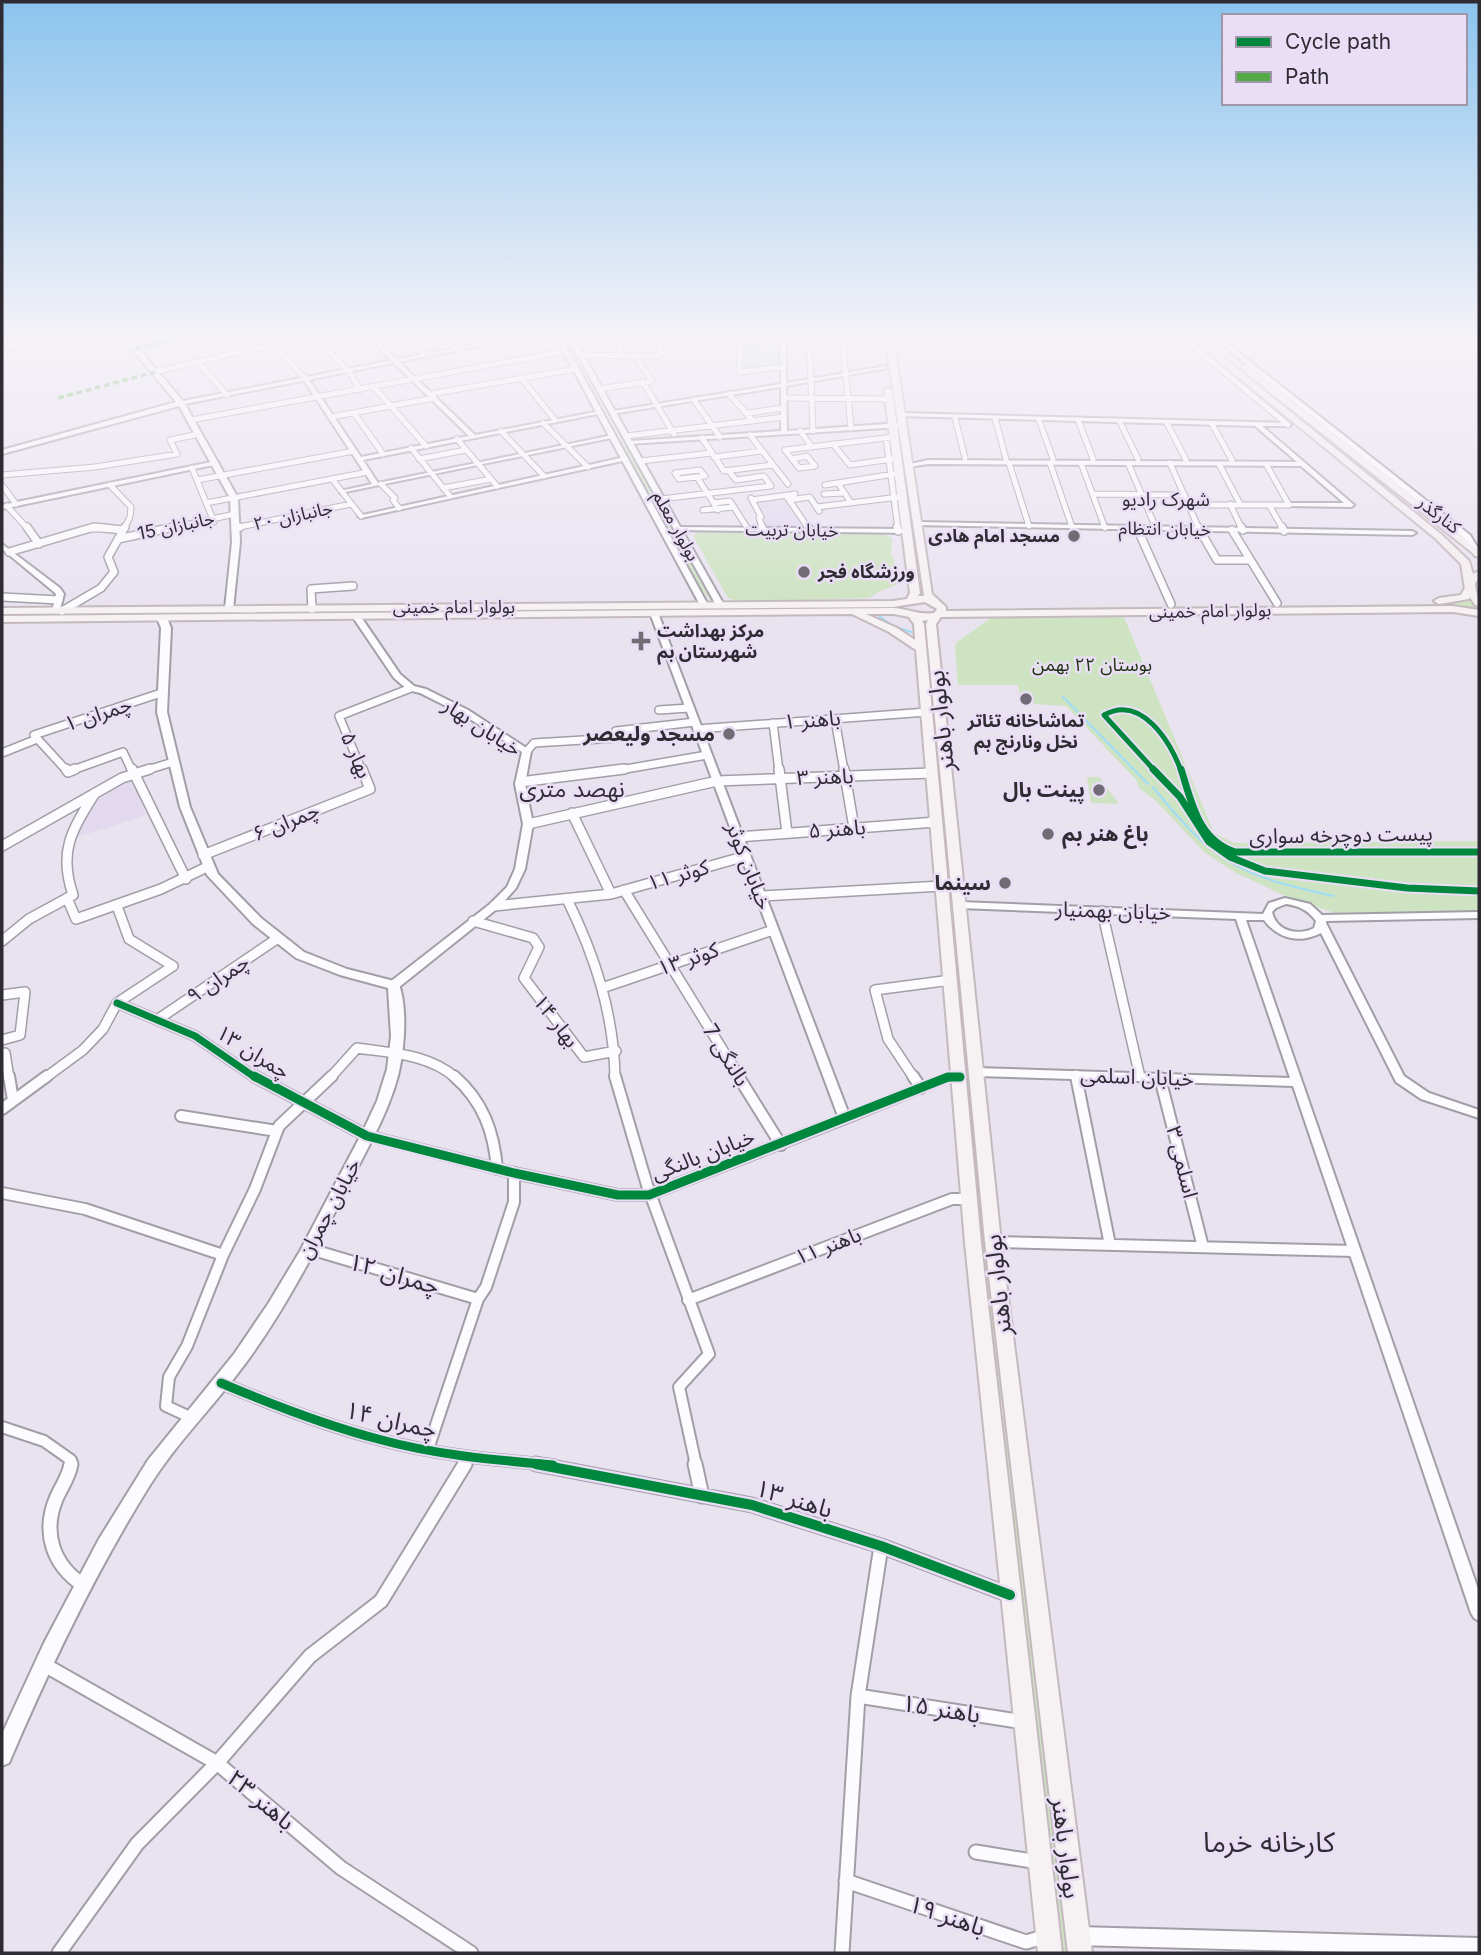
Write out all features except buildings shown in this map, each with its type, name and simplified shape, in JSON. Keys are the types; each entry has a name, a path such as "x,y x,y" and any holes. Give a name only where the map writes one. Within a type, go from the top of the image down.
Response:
{"highway":[{"path":"1304,427 1439,537 1466,563 1470,585 1479,603"},
{"path":"1323,427 1479,554"},
{"path":"1470,585 1479,574"}],"main road":[{"path":"3,450 99,427"},
{"path":"195,427 234,498 235,528 229,609"},
{"name":"بولوار معلم","path":"607,427 710,608"},
{"name":"بولوار معلم","path":"621,427 678,529 710,608"},
{"path":"894,427 890,438 900,460"},
{"path":"896,427 900,460"},
{"path":"615,441 628,440"},
{"name":"بولوار باهنر","path":"900,460 895,474 902,531 915,593 909,608 919,624 932,773 942,796 936,822 989,1406 1049,1944"},
{"name":"بولوار باهنر","path":"900,460 917,524 927,594 936,609 931,624 942,796 960,905 993,1242 1078,1944"},
{"path":"910,559 916,562 922,559"},
{"name":"بولوار امام خمینی","path":"955,609 1447,601 1465,597 1470,585"},
{"name":"بولوار امام خمینی","path":"2,611 59,607 312,608 608,614 710,608 849,612 861,608"},
{"path":"608,614 710,608"},
{"name":"بولوار امام خمینی","path":"2,619 356,616 429,611 909,608"},
{"path":"909,608 936,609"},
{"path":"909,608 936,609"},
{"name":"بولوار امام خمینی","path":"936,609 1443,609 1479,613"},
{"path":"849,612 893,630 921,649"},
{"path":"162,618 166,628 162,712 173,761 213,875 257,921 300,955 344,972 394,985"},
{"name":"خیابان چمران","path":"2,1756 41,1663 146,1476 190,1417 221,1383 270,1315 310,1250 368,1136 387,1094 396,1054 398,1018 394,985"},
{"path":"989,1406 1012,1407"}],"street":[{"path":"338,427 368,472 393,496 398,508"},
{"path":"364,427 383,454"},
{"path":"410,427 426,446"},
{"path":"464,427 473,436"},
{"path":"359,459 521,427"},
{"path":"547,427 588,467"},
{"path":"670,427 678,440"},
{"path":"628,440 702,427"},
{"path":"713,427 720,437"},
{"path":"784,427 784,433"},
{"path":"628,440 678,440 858,427"},
{"path":"957,427 964,458"},
{"path":"997,427 1029,526"},
{"path":"1042,427 1072,527"},
{"path":"1080,427 1093,459"},
{"path":"1123,427 1138,459"},
{"path":"1169,427 1186,460"},
{"path":"1214,427 1232,460"},
{"path":"1190,505 1351,506 1259,427"},
{"name":"کنارگذر","path":"1325,427 1467,537 1479,554"},
{"path":"501,431 544,476"},
{"path":"800,431 812,447"},
{"path":"2,475 95,467 177,454 170,440 199,434"},
{"path":"750,435 788,484"},
{"path":"661,499 771,486 764,476 736,480 713,455 702,438"},
{"path":"791,458 785,450 890,438"},
{"path":"457,439 497,486"},
{"path":"342,492 567,446 615,441"},
{"path":"833,444 850,465 900,460 1093,459 1128,463 1219,464 1283,462"},
{"path":"411,448 450,496"},
{"path":"419,459 466,450"},
{"path":"197,480 354,451"},
{"path":"640,461 762,451"},
{"path":"927,460 964,458 1008,461"},
{"path":"332,479 360,516 625,459"},
{"path":"1051,461 1081,463 1138,459 1300,462"},
{"path":"4,507 216,463"},
{"path":"1081,463 1105,527"},
{"path":"1128,463 1156,528"},
{"path":"1170,463 1217,560 1251,560"},
{"path":"1219,464 1240,505"},
{"path":"1266,464 1289,505"},
{"path":"727,471 773,465"},
{"path":"192,468 214,521"},
{"path":"206,503 368,472"},
{"path":"843,493 828,494 825,482 838,483 895,474"},
{"path":"697,477 718,510"},
{"path":"751,478 758,488"},
{"path":"443,488 491,479"},
{"path":"752,500 810,498 821,513 848,509 838,483"},
{"path":"2,485 16,504"},
{"path":"2,597 59,607 101,588 114,572 108,557 130,517 131,507 110,485"},
{"path":"743,489 761,517 759,518 763,530"},
{"path":"1093,494 1185,495"},
{"path":"847,503 898,497"},
{"path":"787,498 810,530"},
{"path":"713,503 730,501 748,529"},
{"name":"جانبازان ۲۰","path":"235,528 351,503"},
{"path":"1230,505 1243,530"},
{"path":"1269,505 1284,531"},
{"path":"4,507 37,537 39,544"},
{"path":"703,510 734,508"},
{"name":"جانبازان 15","path":"118,539 214,521 235,514"},
{"name":"خیابان انتظام","path":"917,524 1412,533"},
{"path":"9,552 94,527 112,531 123,530"},
{"path":"1137,528 1171,604"},
{"name":"خیابان تربیت","path":"678,529 902,531"},
{"path":"1232,530 1277,603"},
{"path":"2,546 57,590 59,607"},
{"path":"312,608 311,589 353,586"},
{"name":"خیابان کوثر","path":"654,613 845,1119"},
{"name":"خیابان بهار","path":"356,616 397,676 411,688 466,712 531,747 520,782 528,824 520,869 511,888 494,906 394,985"},
{"name":"بهار ۵","path":"370,789 339,716 411,688"},
{"name":"چمران ۱","path":"2,753 35,737 162,693"},
{"path":"659,710 689,708"},
{"name":"باهنر ۱","path":"531,747 616,738 616,731 926,712"},
{"path":"835,719 854,828"},
{"path":"773,723 787,833"},
{"path":"35,737 68,772 122,752 186,879"},
{"path":"520,782 635,768 707,755"},
{"path":"2,846 95,793 134,774 173,761"},
{"name":"باهنر ۳","path":"528,824 717,781 932,773"},
{"name":"چمران ۶","path":"70,896 76,919 117,906 124,900 161,890 186,879 206,860 370,789"},
{"path":"2,941 29,919 70,896 66,877 66,847 71,832 95,793"},
{"path":"572,813 611,894"},
{"name":"باهنر ۵","path":"738,837 936,822"},
{"name":"کوثر ۱۱","path":"494,906 611,894 746,856"},
{"path":"760,895 942,886"},
{"name":"بالنگی 7","path":"624,890 781,1145"},
{"path":"567,899 588,939 602,988 615,1051 615,1078 649,1195 709,1354 679,1387 702,1496"},
{"path":"1321,921 1315,934 1294,936 1276,929 1267,917 1270,906 1289,901 1308,907 1321,921 1400,1079 1425,1097 1479,1114"},
{"name":"خیابان بهمنیار","path":"960,905 1267,917"},
{"path":"2,1109 83,1050 103,1029 117,1003 173,966 129,939 117,906"},
{"path":"1102,911 1140,1077"},
{"path":"1321,921 1479,915"},
{"path":"1240,916 1479,1613"},
{"name":"بهار ۱۴","path":"473,921 533,937 539,947 524,978 584,1057 615,1051"},
{"name":"کوثر ۱۳","path":"602,988 773,930"},
{"name":"چمران ۹","path":"157,1020 278,938"},
{"path":"921,1088 888,1039 875,989 951,980"},
{"path":"2,995 24,992 20,1035 2,1040"},
{"name":"چمران ۱۳","path":"117,1003 195,1037 261,1081 368,1136"},
{"path":"190,1417 166,1406 169,1377 187,1346 277,1131 357,1048 419,1058 439,1067 472,1093 492,1127 497,1147 497,1169"},
{"path":"4,1053 13,1100"},
{"name":"خیابان اسلمی","path":"977,1072 1297,1082"},
{"path":"1076,1075 1110,1245"},
{"name":"خیابان بالنگی","path":"368,1136 497,1169 618,1195 649,1195 781,1145 948,1076 960,1077"},
{"name":"اسلمی ۳","path":"1160,1078 1203,1247"},
{"path":"181,1116 277,1131"},
{"path":"428,1449 478,1299 486,1287 514,1202 514,1173"},
{"path":"2,1193 85,1209 223,1255"},
{"name":"باهنر ۱۱","path":"688,1300 952,1199 970,1199"},
{"path":"993,1242 1355,1251"},
{"name":"چمران ۱۲","path":"310,1250 478,1299"},
{"name":"چمران ۱۴","path":"221,1383 297,1415 380,1440 469,1457 559,1466"},
{"path":"2,1427 44,1441 71,1460 69,1475 51,1515 50,1539 56,1561 71,1578 83,1585"},
{"path":"60,1953 137,1844 218,1763 310,1656 381,1601 469,1457"},
{"name":"باهنر ۱۳","path":"559,1466 752,1505 881,1546 1010,1595"},
{"path":"842,1953 858,1696 881,1546"},
{"name":"باهنر ۲۳","path":"41,1663 218,1763 341,1868 471,1953"},
{"name":"باهنر ۱۵","path":"858,1696 1024,1722"},
{"path":"976,1852 1040,1862"},
{"name":"باهنر ۱۹","path":"846,1881 1026,1942 1049,1944"},
{"path":"1078,1944 1426,1950 1479,1947"}],"shaded area":[{"path":"783,498 803,528 767,527 755,501"},
{"path":"125,782 133,782 146,815 75,838 95,801"}],"green space":[{"path":"627,446 712,602 699,587 622,447"},
{"name":"ورزشگاه فجر","path":"700,531 880,533 892,538 891,556 894,558 897,585 869,598 739,602 728,598 693,536"},
{"path":"1470,598 1479,610 1451,606 954,609 1449,604"},
{"path":"418,610 418,613 2,616 2,614"},
{"name":"بوستان ۲۲ بهمن","path":"1124,617 1214,833 1234,843 1479,841 1479,912 1338,914 1288,897 1236,873 1204,852 1155,800 1139,788 1137,781 1066,706 1032,704 1031,696 1020,696 1018,685 958,685 955,647 957,642 991,618"},
{"name":"پینت بال","path":"1087,777 1099,777 1119,804 1091,803"},
{"path":"939,801 945,801 1003,1397 1000,1398 994,1395"},
{"path":"998,1416 1006,1416 1072,1953 1058,1953"}],"waterway":[{"path":"878,615 892,626 911,632"},
{"path":"1063,697 1148,784"},
{"path":"1153,787 1194,834 1231,862 1274,881 1334,896"}],"cycle path":[{"name":"پیست دوچرخه سواری","path":"1479,852 1240,853 1231,850 1207,835 1198,819 1171,746 1160,731 1147,719 1129,712 1116,710 1104,715 1180,797 1209,842 1230,857 1265,871 1407,888 1479,891"},
{"path":"117,1003 195,1036 261,1081 367,1136 514,1173 618,1195 649,1195 948,1077 960,1077"},
{"path":"221,1383 297,1415 380,1440 469,1457 559,1466 752,1505 881,1546 1010,1595"}],"place":[{"name":"مسجد امام هادی","path":"1074,536"},
{"name":"ورزشگاه فجر","path":"804,572"},
{"name":"مرکز بهداشت شهرستان بم","path":"641,641"},
{"name":"تماشاخانه تئاتر نخل ونارنج بم","path":"1026,699"},
{"name":"مسجد ولیعصر","path":"729,734"},
{"name":"پینت بال","path":"1099,790"},
{"name":"باغ هنر بم","path":"1048,834"},
{"name":"سینما","path":"1005,883"}],"district":[{"name":"شهرک رادیو","path":"1166,499"},
{"name":"نهصد متری","path":"572,789"},
{"name":"کارخانه خرما","path":"1269,1842"}]}
